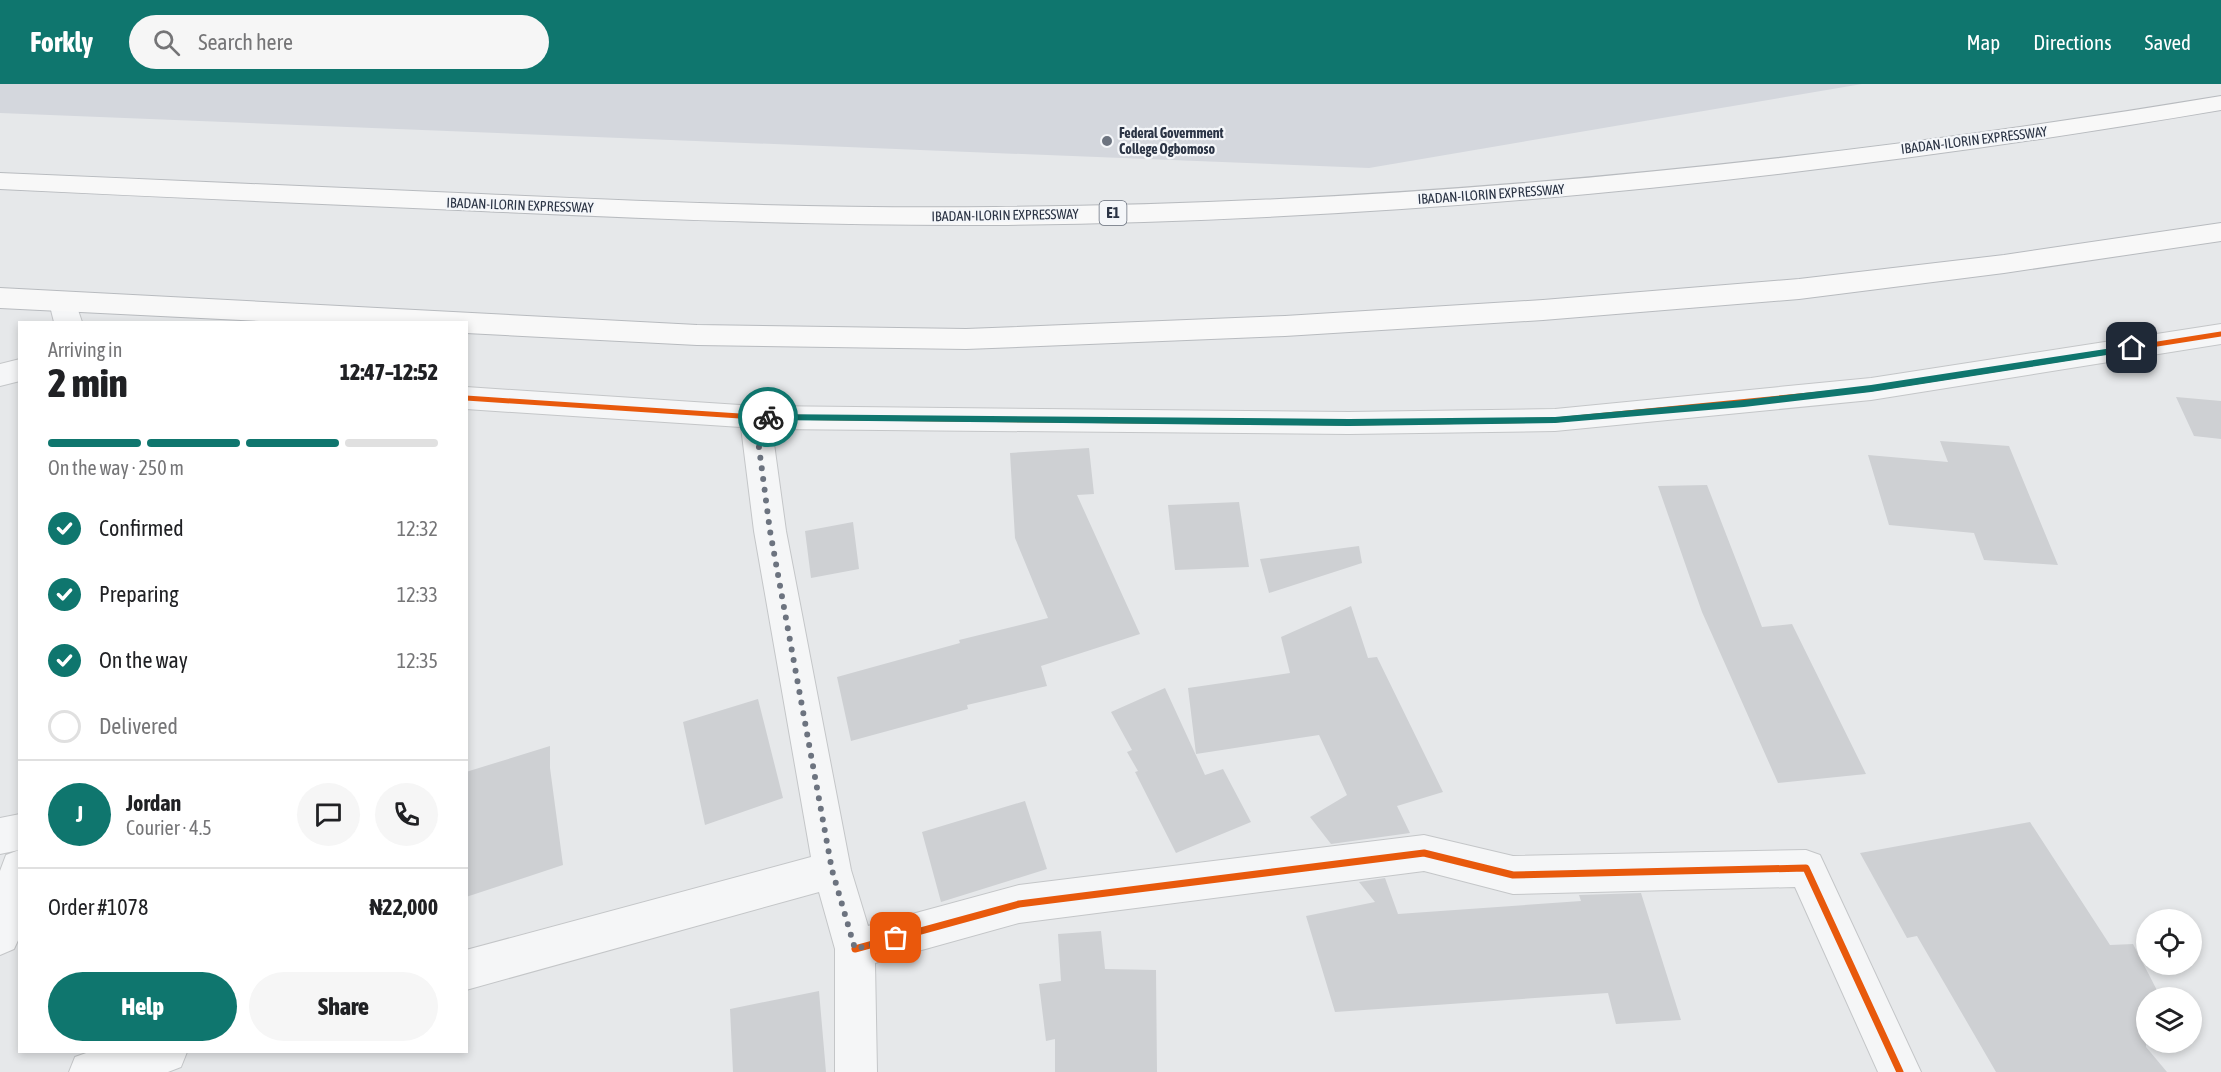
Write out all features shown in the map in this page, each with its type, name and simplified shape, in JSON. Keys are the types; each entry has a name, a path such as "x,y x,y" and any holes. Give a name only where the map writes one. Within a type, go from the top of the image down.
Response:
{"highway":[{"name":"IBADAN-ILORIN EXPRESSWAY","path":"0,181 737,214 997,216 1259,208 1524,193 1752,169 2114,121 2221,103"},
{"path":"468,323 697,334 966,339 1285,326 1543,310 1799,289 2004,264 2221,232"},
{"path":"0,298 65,312 392,321"}],"street":[{"path":"468,398 755,417 1349,423 1555,420 1871,389 2221,334"},
{"path":"0,375 18,370"},
{"path":"755,417 770,531 832,870 855,949 856,1072"},
{"path":"0,836 18,832"},
{"path":"855,949 1019,904 1424,854 1513,875 1806,868 1900,1072"},
{"path":"468,968 832,870"},
{"path":"0,934 18,875"},
{"path":"90,1072 162,1053"}],"shaded area":[{"name":"Federal Government College Ogbomoso","path":"0,84 1862,84 1369,168 0,113"}],"building":[{"path":"2176,397 2221,401 2221,439 2194,436"},
{"path":"1940,441 2009,446 2058,565 1984,560 1974,533 1889,525 1868,455 1948,462"},
{"path":"1089,448 1094,494 1077,495 1140,634 1041,666 1047,686 967,705 968,709 851,741 837,677 960,643 959,640 1048,618 1015,538 1010,453"},
{"path":"1707,485 1762,627 1792,624 1866,774 1778,783 1702,612 1658,486"},
{"path":"1239,502 1249,567 1175,570 1168,505"},
{"path":"853,522 859,569 811,578 805,531"},
{"path":"1359,546 1362,563 1269,593 1260,559"},
{"path":"1351,606 1368,658 1377,657 1443,792 1397,806 1410,833 1331,844 1310,817 1347,795 1319,735 1196,754 1188,688 1290,673 1281,637"},
{"path":"1165,688 1205,775 1223,769 1251,822 1176,853 1135,772 1138,771 1127,752 1132,750 1111,712"},
{"path":"758,699 783,798 705,825 683,722"},
{"path":"550,746 550,768 563,865 468,896 468,771"},
{"path":"1025,801 1047,869 941,902 922,832"},
{"path":"2030,822 2110,945 2133,944 2136,950 2136,975 2149,975 2155,987 2136,987 2136,1053 2151,1053 2167,1072 1996,1072 1917,936 1907,938 1860,853"},
{"path":"1385,878 1398,914 1581,901 1579,895 1641,893 1681,1020 1616,1024 1608,993 1335,1012 1306,916 1375,902 1359,882"},
{"path":"1101,931 1105,969 1156,970 1157,1072 1055,1072 1055,1039 1046,1041 1039,984 1061,981 1058,934"},
{"path":"819,991 826,1072 733,1072 730,1009"}],"cycle path":[{"path":"468,398 755,417 1349,423 1555,420 1871,389 2221,334"},
{"path":"855,949 1019,904 1424,853 1513,875 1806,868 1900,1072"}],"way so far":[{"path":"768,417 755,417 770,531 832,870 855,949 896,938"}],"place":[{"name":"Federal Government College Ogbomoso","path":"1107,141"}],"route":[{"path":"768,417 1077,418 1349,423 1555,420 1871,389 2132,348"}]}
